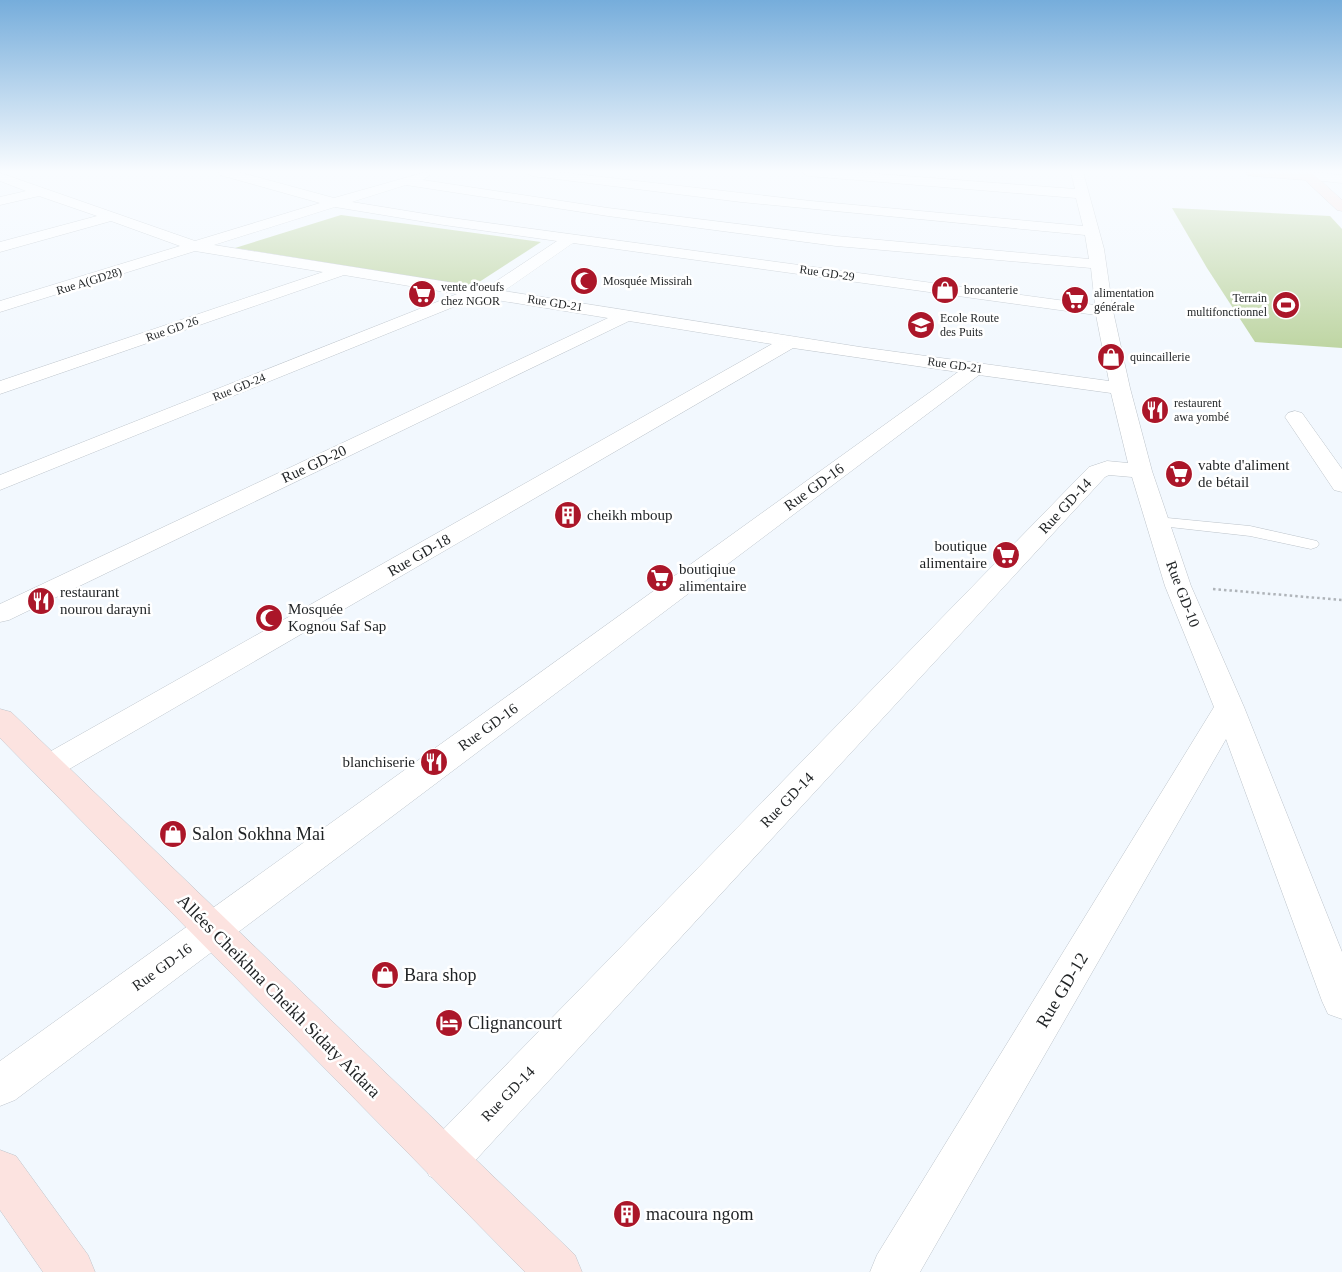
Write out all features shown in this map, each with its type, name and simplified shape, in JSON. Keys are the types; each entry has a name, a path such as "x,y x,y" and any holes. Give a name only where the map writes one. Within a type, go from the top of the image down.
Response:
{"main road":[{"name":"Allées Cheikhna Cheikh Sidaty Aîdara","path":"0,720 48,767 201,938 445,1160 558,1272"},
{"path":"0,1172 71,1272"}],"street":[{"path":"0,247 57,231"},
{"name":"Rue GD-21","path":"152,231 197,247 345,269 790,342 1120,388"},
{"name":"Rue A(GD28)","path":"0,307 246,231"},
{"name":"Rue GD-29","path":"523,231 1104,311"},
{"name":"Rue GD-24","path":"0,483 485,292 577,231"},
{"path":"760,231 836,241 1098,264"},
{"path":"815,271 844,231"},
{"name":"Rue GD-10","path":"1090,231 1096,249 1104,311 1116,357 1120,388 1141,471 1178,586 1229,707 1342,1001"},
{"name":"Rue GD 26","path":"0,388 345,269"},
{"name":"Rue GD-20","path":"0,614 628,315"},
{"name":"Rue GD-18","path":"48,767 790,342"},
{"name":"Rue GD-16","path":"7,1081 976,368"},
{"path":"1295,417 1342,486"},
{"name":"Rue GD-14","path":"445,1160 1097,472 1107,468 1141,471"},
{"name":"Rue GD-12","path":"894,1272 1229,707"}],"lane":[{"path":"1158,522 1250,531 1311,544"}],"path":[{"path":"1178,586 1342,600"}],"green space":[{"path":"288,231 462,231 541,242 473,286 235,248"},
{"name":"Terrain multifonctionnel","path":"1186,231 1342,231 1342,348 1255,342"}],"place":[{"name":"Mosquée Missirah","path":"584,281"},
{"name":"brocanterie","path":"945,290"},
{"name":"vente d'oeufs chez NGOR","path":"422,294"},
{"name":"alimentation générale","path":"1075,300"},
{"name":"Terrain multifonctionnel","path":"1286,305"},
{"name":"Ecole Route des Puits","path":"921,325"},
{"name":"quincaillerie","path":"1111,357"},
{"name":"restaurent awa yombé","path":"1155,410"},
{"name":"vabte d'aliment de bétail","path":"1179,474"},
{"name":"cheikh mboup","path":"568,515"},
{"name":"boutique alimentaire","path":"1006,555"},
{"name":"boutiqiue alimentaire","path":"660,578"},
{"name":"restaurant nourou darayni","path":"41,601"},
{"name":"Mosquée Kognou Saf Sap","path":"269,618"},
{"name":"blanchiserie","path":"434,762"},
{"name":"Salon Sokhna Mai","path":"173,834"},
{"name":"Bara shop","path":"385,975"},
{"name":"Clignancourt","path":"449,1023"},
{"name":"macoura ngom","path":"627,1214"}]}
